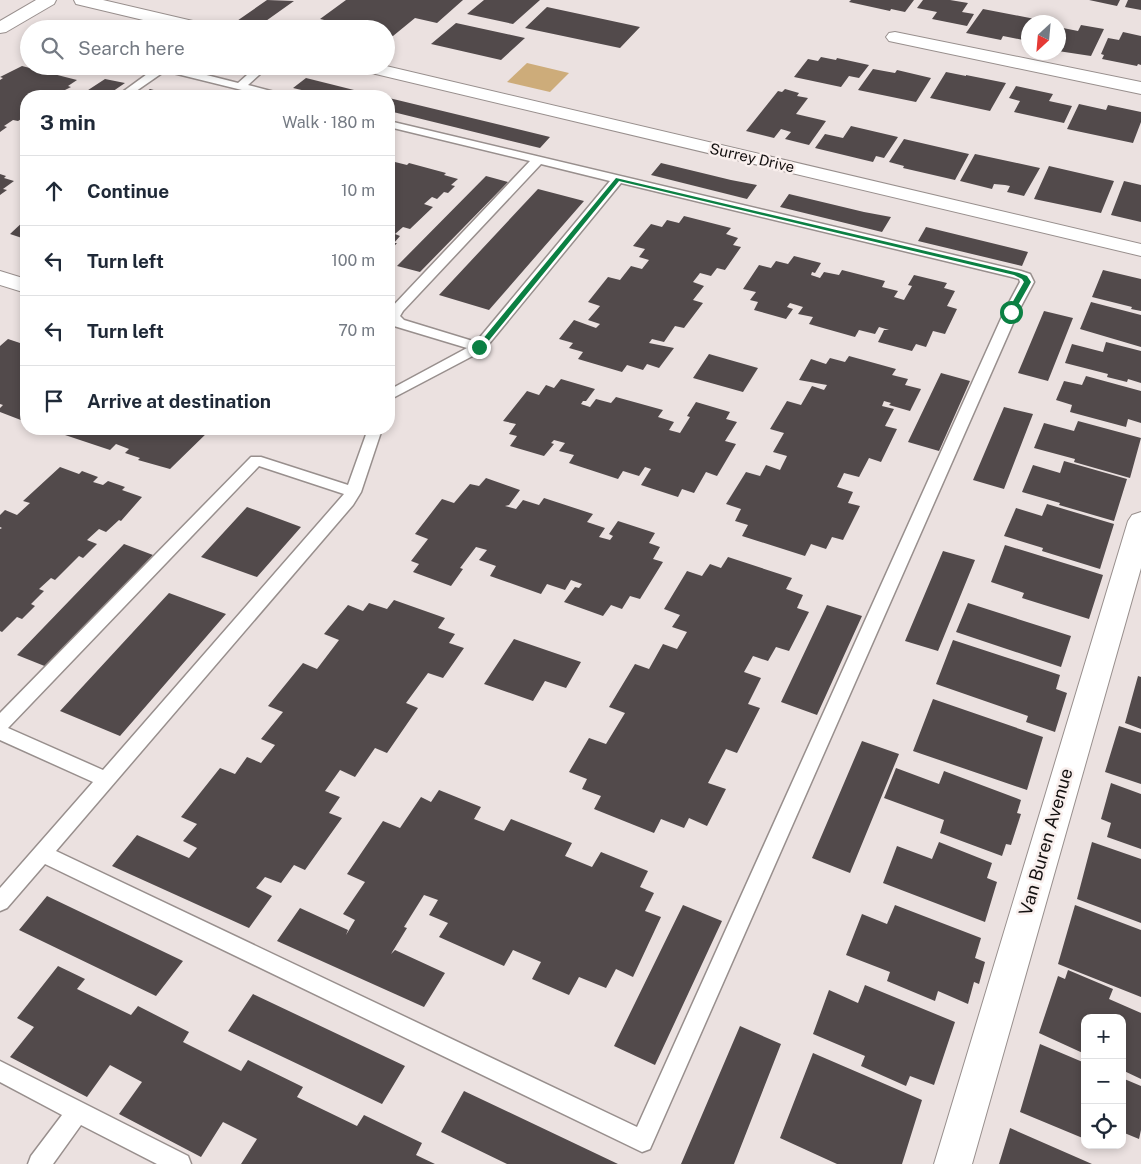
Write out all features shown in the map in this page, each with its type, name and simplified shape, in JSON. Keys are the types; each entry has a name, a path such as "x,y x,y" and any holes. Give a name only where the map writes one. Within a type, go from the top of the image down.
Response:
{"street":[{"path":"0,28 48,0"},
{"path":"82,0 166,20"},
{"path":"896,37 1141,88"},
{"name":"Surrey Drive","path":"395,74 1141,250"},
{"path":"0,278 20,284"},
{"name":"Van Buren Avenue","path":"952,1164 1132,585 1141,521"}],"lane":[{"path":"130,90 150,75"},
{"path":"193,75 255,90"},
{"path":"239,86 253,75"},
{"path":"42,854 642,1141 1007,321 1027,282 1025,278 1016,274 395,125"},
{"path":"395,312 538,160"},
{"path":"395,393 479,347 618,179"},
{"path":"395,319 399,323 479,347"},
{"path":"0,902 348,501 353,492 373,435"},
{"path":"0,724 256,460 353,492"},
{"path":"0,732 106,780"},
{"path":"0,1071 180,1164"},
{"path":"39,1164 78,1110"}],"shaded area":[{"path":"527,63 569,73 550,92 507,82"}],"building":[{"path":"267,0 294,1 267,20 238,20"},
{"path":"346,0 463,0 437,23 415,18 395,34 395,20 320,19"},
{"path":"484,0 540,0 513,24 467,14"},
{"path":"851,0 914,0 905,12 891,9 890,11 849,2"},
{"path":"923,0 950,0 968,3 962,12 974,14 967,26 932,19 937,12 917,8"},
{"path":"1089,0 1120,0 1117,6"},
{"path":"1128,0 1141,0 1141,10 1125,7"},
{"path":"547,7 640,27 620,48 525,28"},
{"path":"983,9 1021,16 1021,40 1003,36 1001,40 966,33"},
{"path":"456,23 525,38 501,60 431,44"},
{"path":"1081,25 1104,29 1091,56 1066,52 1066,29 1078,31"},
{"path":"1123,32 1141,36 1141,65 1138,64 1137,66 1102,59 1104,55 1101,54 1108,38 1119,40"},
{"path":"821,57 836,60 837,58 869,65 859,78 849,76 841,87 794,77 808,59 818,61"},
{"path":"20,67 20,75 57,75 77,80 68,86 71,87 65,90 20,90 20,120 13,120 4,126 7,127 0,132 0,80 3,78 0,77"},
{"path":"873,69 895,73 897,70 931,78 916,102 858,90"},
{"path":"946,72 1006,83 990,111 930,98"},
{"path":"306,78 354,90 302,90 293,88"},
{"path":"105,79 125,83 115,90 88,90"},
{"path":"1016,86 1053,94 1049,101 1072,106 1064,123 1014,112 1020,101 1009,98"},
{"path":"785,89 799,93 797,96 808,98 796,114 826,121 809,145 785,139 791,132 781,129 774,138 746,131 778,91 782,92"},
{"path":"395,99 550,137 540,148 395,112"},
{"path":"1079,104 1106,110 1108,105 1141,112 1141,122 1133,143 1067,129"},
{"path":"851,126 898,137 884,158 876,156 873,162 815,148 825,134 843,138"},
{"path":"904,139 969,154 955,180 903,168 904,166 889,162"},
{"path":"975,154 1040,168 1024,196 1007,192 1010,186 994,184 992,189 960,181"},
{"path":"395,162 407,165 409,163 446,173 444,175 458,179 451,185 455,186 448,193 444,192 437,199 432,197 424,204 433,207 410,229 403,227 395,234"},
{"path":"661,163 757,185 747,199 651,175"},
{"path":"1049,166 1114,181 1101,213 1034,199"},
{"path":"0,174 6,176 4,178 14,181 3,189 7,190 0,195"},
{"path":"486,176 508,182 420,272 397,266"},
{"path":"1124,181 1141,185 1141,222 1111,215"},
{"path":"538,189 584,201 489,310 439,295"},
{"path":"789,194 891,217 882,232 780,207"},
{"path":"684,216 731,228 726,234 738,238 733,245 741,247 725,270 717,268 711,276 700,273 693,282 704,286 693,300 703,303 684,328 675,326 664,342 652,339 649,343 674,348 659,368 647,364 643,370 627,365 622,372 578,359 583,352 569,348 573,343 559,339 574,320 596,328 600,324 588,320 600,306 588,302 608,277 620,280 631,266 642,269 649,260 639,257 645,249 633,246 651,224 662,227 667,220 679,223"},
{"path":"20,225 20,237 10,234"},
{"path":"926,227 1028,252 1022,266 918,241"},
{"path":"395,234 400,236 395,242"},
{"path":"794,256 821,263 815,273 812,272 811,275 820,278 824,272 839,275 842,270 885,281 882,287 898,291 894,297 904,300 912,286 908,285 914,275 947,283 944,288 955,291 947,306 957,309 945,334 933,331 926,347 916,344 912,351 878,342 884,330 889,330 879,327 875,334 859,330 855,337 809,324 813,317 798,314 803,307 790,303 787,307 793,309 786,319 754,310 758,302 750,300 756,292 743,289 759,265 771,268 776,261 788,264"},
{"path":"1103,270 1141,279 1141,311 1092,297"},
{"path":"1091,302 1141,315 1141,347 1080,329"},
{"path":"1044,311 1073,318 1048,381 1018,373"},
{"path":"8,339 20,343 20,420 0,412 0,408 3,405 0,404 0,346"},
{"path":"1106,342 1141,351 1141,383 1128,379 1127,382 1107,377 1108,374 1065,363 1072,344 1103,352"},
{"path":"709,354 758,368 743,392 693,378"},
{"path":"849,356 896,369 892,375 908,379 905,385 921,389 910,411 889,405 891,403 884,401 882,406 894,409 885,426 897,429 881,462 869,458 859,477 844,473 837,487 853,492 848,503 860,506 843,540 832,537 826,549 811,544 805,556 742,536 748,525 735,521 741,509 726,504 746,472 760,476 766,465 780,470 787,456 773,452 784,433 770,429 787,401 801,405 812,386 824,390 827,385 799,380 811,359 826,364 830,358 845,362"},
{"path":"941,373 970,381 939,451 908,442"},
{"path":"1086,376 1141,391 1141,423 1128,419 1126,427 1070,412 1072,405 1056,400 1064,381 1082,385"},
{"path":"561,379 595,389 586,401 583,401 581,404 590,407 596,399 611,403 616,397 663,410 658,417 674,422 669,430 680,433 690,417 687,416 696,402 730,412 726,419 737,422 725,441 736,444 717,476 706,472 694,493 682,489 678,497 641,485 651,469 645,467 639,476 623,471 618,479 569,463 574,455 559,451 565,443 554,440 551,443 554,444 544,456 510,446 517,436 509,434 516,424 503,421 527,391 539,395 546,385 554,388"},
{"path":"1004,407 1033,414 1004,489 973,480"},
{"path":"1078,421 1141,438 1130,478 1074,462 1075,459 1034,448 1044,423 1074,431"},
{"path":"65,435 205,435 170,469 138,460 140,458 125,453 129,449 116,444 110,450"},
{"path":"1064,461 1127,479 1114,521 1022,492 1033,465 1060,473"},
{"path":"60,467 79,474 82,471 98,477 93,482 103,485 108,481 125,487 122,490 142,497 121,521 119,520 106,532 99,529 87,540 97,544 83,558 79,556 55,580 51,578 39,589 44,591 31,604 35,606 22,619 17,617 2,632 0,631 0,529 2,528 0,527 0,515 5,510 17,515 30,503 23,501"},
{"path":"486,478 520,490 509,505 505,506 516,509 523,500 539,505 544,498 593,514 587,522 605,528 599,537 610,540 613,536 609,534 618,521 655,533 649,543 660,547 653,559 663,562 640,599 630,596 622,609 611,605 603,616 564,602 575,587 579,588 582,584 571,580 565,590 547,584 541,594 490,576 496,566 479,560 487,550 476,547 460,568 463,569 451,586 413,572 419,564 411,561 428,539 415,534 442,499 454,503 470,484 479,486"},
{"path":"1047,504 1114,524 1100,569 1042,551 1043,548 1004,536 1016,508 1042,516"},
{"path":"247,507 301,527 257,577 201,557"},
{"path":"124,544 153,555 47,667 17,655"},
{"path":"1005,545 1103,575 1089,619 1022,598 1024,593 991,582"},
{"path":"943,551 975,560 938,651 905,641"},
{"path":"728,557 792,578 786,589 803,595 797,608 809,612 789,651 776,647 768,661 753,656 744,672 761,678 748,704 760,708 737,753 726,749 708,783 726,789 707,826 689,818 684,828 661,819 654,833 594,809 601,796 582,789 587,779 569,772 589,738 606,744 625,713 609,707 635,664 649,669 663,644 677,649 687,632 672,627 680,615 664,609 687,571 702,576 710,564 721,568"},
{"path":"169,593 226,614 120,736 60,711"},
{"path":"394,600 445,618 438,628 455,634 449,643 464,648 443,678 428,673 406,703 418,708 387,753 375,748 355,777 340,770 325,791 340,797 329,813 342,818 305,870 294,865 281,883 265,877 256,888 272,896 249,928 112,866 137,835 189,858 197,848 183,841 197,824 181,817 220,768 235,774 247,757 261,763 275,745 261,739 283,712 268,706 303,663 317,669 339,640 324,634 348,605 363,611 369,603 387,609"},
{"path":"968,603 1071,636 1061,667 956,632"},
{"path":"827,605 862,616 817,715 781,702"},
{"path":"514,639 581,662 566,688 545,681 533,701 484,684"},
{"path":"953,640 1060,675 1056,689 1067,693 1055,732 1026,722 1028,716 936,684"},
{"path":"1138,676 1141,677 1141,729 1125,723"},
{"path":"933,699 1043,737 1027,790 913,751"},
{"path":"1119,726 1141,733 1141,784 1105,772"},
{"path":"862,741 899,754 850,873 812,858"},
{"path":"896,768 939,784 944,771 1021,800 1017,813 1021,814 1011,845 1006,844 1002,856 940,833 944,820 884,798"},
{"path":"1111,783 1141,794 1141,849 1107,837 1111,823 1101,819"},
{"path":"439,790 481,807 474,819 504,831 511,819 572,843 565,856 592,867 601,852 648,871 640,887 654,893 645,911 661,917 633,977 616,969 606,988 579,977 569,995 532,979 541,962 513,950 504,966 439,937 448,923 429,915 438,900 424,895 404,927 407,928 391,954 395,950 445,973 424,1007 277,941 300,908 348,930 346,935 355,920 343,914 365,882 347,874 383,821 400,828 421,797 431,802"},
{"path":"939,842 992,863 987,878 997,882 985,922 883,883 897,846 932,859"},
{"path":"1092,842 1141,859 1141,923 1077,899"},
{"path":"47,896 183,961 156,996 19,930"},
{"path":"683,905 722,921 655,1065 614,1046"},
{"path":"895,905 981,938 975,958 985,962 979,984 974,982 968,1004 938,991 935,1001 887,981 890,972 846,955 862,914 887,924"},
{"path":"1075,905 1141,930 1141,997 1058,964"},
{"path":"58,966 85,979 77,989 131,1015 138,1006 189,1032 183,1042 241,1071 248,1060 303,1087 297,1097 357,1126 364,1115 422,1143 416,1155 435,1164 241,1164 257,1139 223,1122 201,1157 119,1114 142,1082 110,1065 87,1097 10,1057 34,1027 17,1018"},
{"path":"1068,970 1113,989 1109,999 1141,1013 1141,1079 1126,1072 1126,1014 1081,1014 1081,1052 1039,1033 1058,976 1065,979"},
{"path":"865,985 955,1022 934,1085 910,1076 906,1086 861,1066 865,1056 813,1034 829,990 858,1003"},
{"path":"253,994 405,1066 382,1104 228,1031"},
{"path":"740,1026 781,1044 734,1164 681,1164"},
{"path":"1040,1044 1081,1061 1081,1137 1020,1112"},
{"path":"813,1053 922,1100 902,1164 837,1164 780,1138"},
{"path":"1126,1080 1141,1086 1141,1130 1139,1139 1126,1134"},
{"path":"464,1091 618,1164 507,1164 441,1132"},
{"path":"1010,1128 1092,1164 999,1164"}],"route":[{"path":"479,347 618,179 1016,274 1025,278 1027,282 1011,312"}]}
